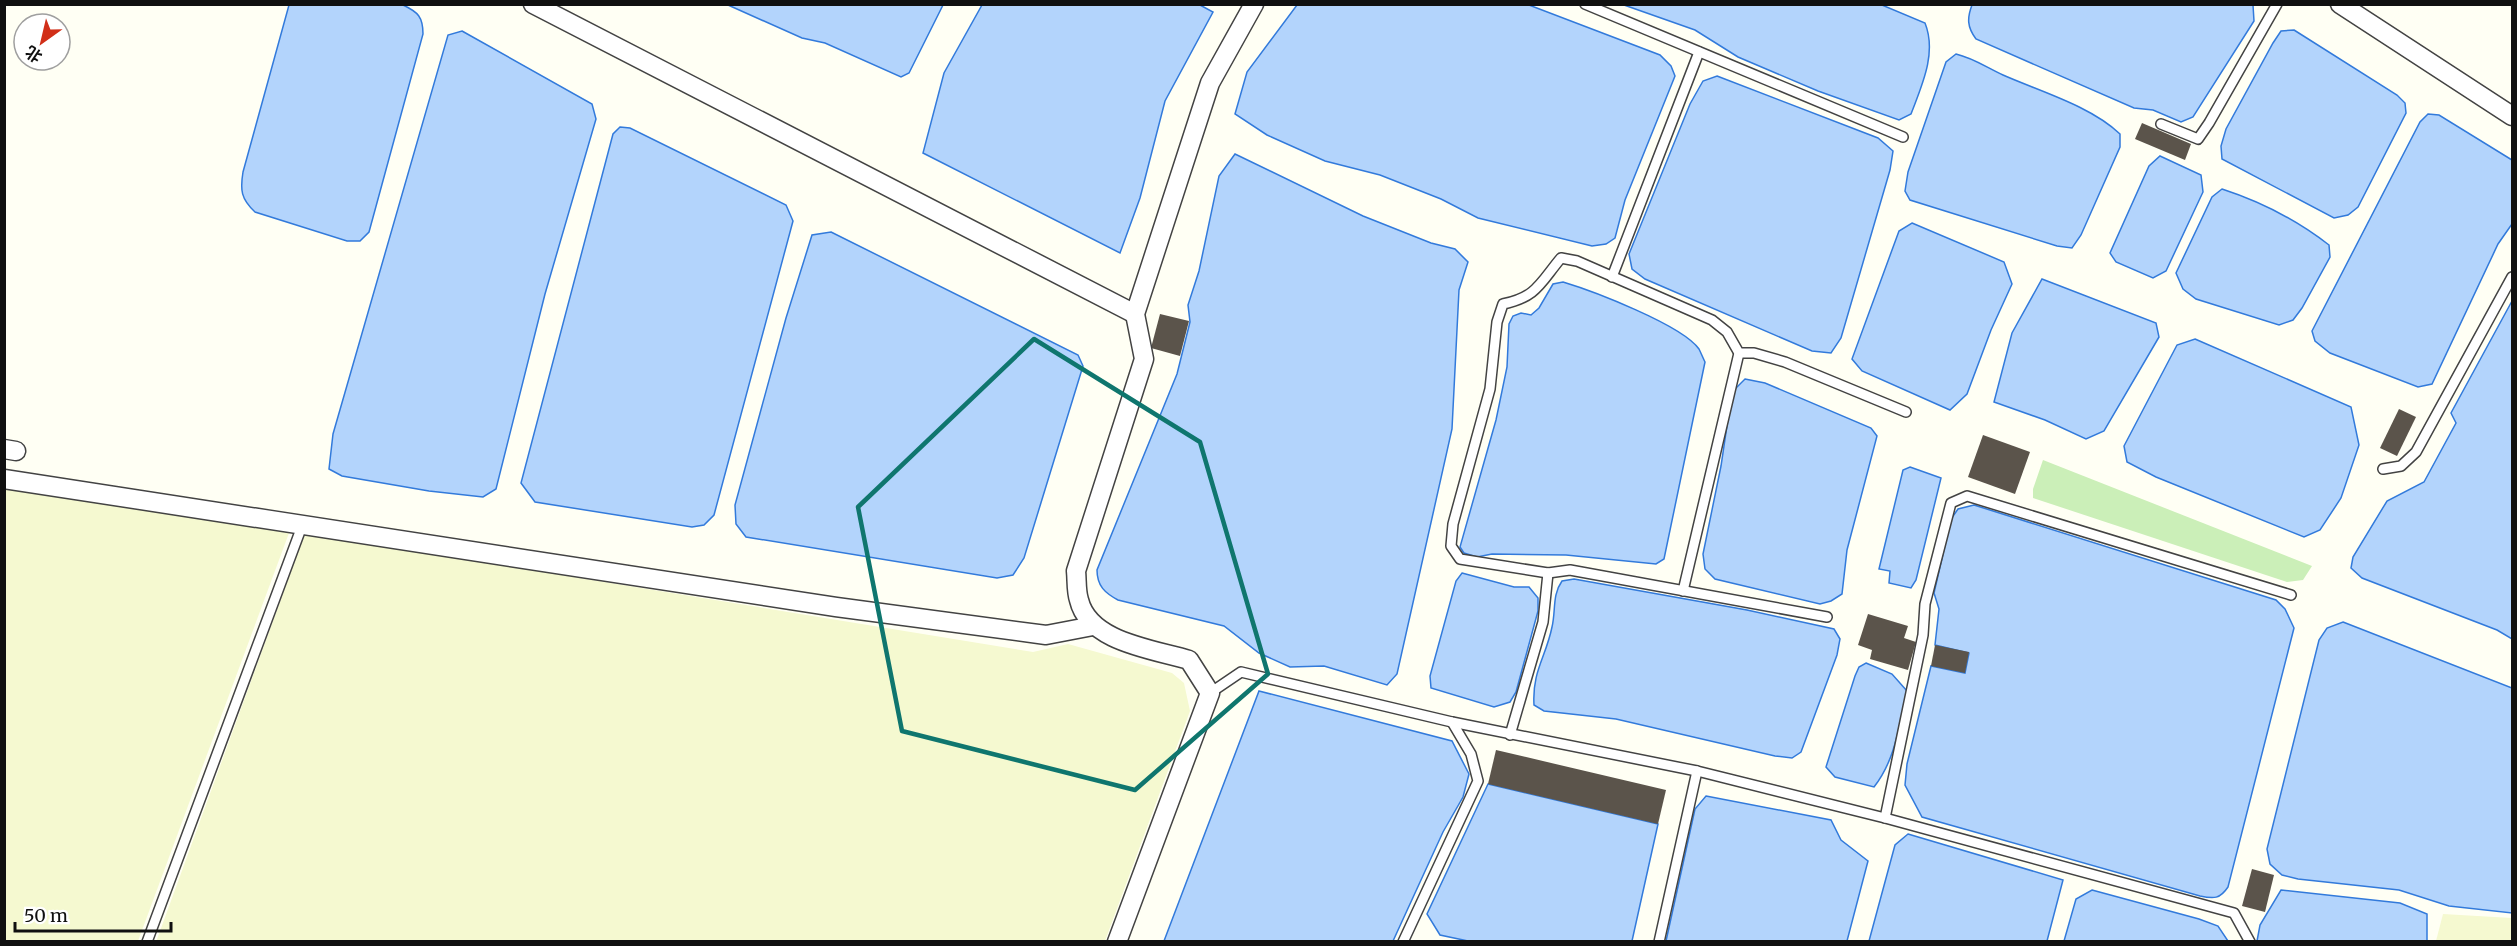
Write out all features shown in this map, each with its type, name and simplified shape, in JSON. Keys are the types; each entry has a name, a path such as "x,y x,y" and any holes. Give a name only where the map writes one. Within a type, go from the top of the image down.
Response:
{"street":[{"path":"533,4 1135,314"},
{"path":"1117,942 1210,693 1189,660 1112,637 1093,626 1079,601 1076,571 1144,359 1135,314 1210,83 1254,4"},
{"path":"2340,4 2512,116"},
{"path":"4,479 836,607 1046,635 1093,626"}],"lane":[{"path":"1586,4 1903,137"},
{"path":"2161,124 2198,139 2210,123 2277,4"},
{"path":"1612,276 1699,52"},
{"path":"1683,591 1739,352 1727,332 1713,321 1577,261 1561,258 1531,294 1522,300 1503,304 1497,321 1490,389 1453,524 1451,546 1460,559 1548,573 1570,570 1683,591 1827,617"},
{"path":"2383,469 2401,466 2416,452 2512,277"},
{"path":"1739,352 1754,353 1785,362 1906,412"},
{"path":"1885,818 1923,635 1925,604 1951,503 1967,496 2291,595"},
{"path":"147,942 302,526"},
{"path":"1510,735 1543,621 1548,573"},
{"path":"1210,693 1241,672 1510,735 1697,771 1885,818 2234,913 2250,942"},
{"path":"1403,942 1478,781 1471,754 1452,722"},
{"path":"1659,942 1697,771"}],"highlighted area":[{"path":"1034,339 1200,442 1268,674 1135,790 902,731 858,507"}],"green space":[{"path":"2043,460 2312,566 2303,580 2287,582 2033,498 2033,489"},
{"path":"4,487 289,533 138,941 5,941"},
{"path":"305,533 1033,652 1068,644 1172,673 1184,683 1190,711 1105,941 156,942"},
{"path":"2443,914 2512,918 2512,941 2436,941"}],"water":[{"path":"289,5 403,5 421,19 423,34 369,232 360,241 347,241 255,212 243,194 243,172"},
{"path":"728,5 943,5 909,73 901,77 825,43 802,38"},
{"path":"982,5 1200,5 1213,12 1165,101 1140,198 1120,253 923,153 944,73"},
{"path":"1297,5 1529,5 1660,55 1671,66 1675,76 1625,200 1615,238 1606,244 1592,246 1478,218 1441,199 1380,175 1325,161 1267,135 1235,114 1247,72"},
{"path":"1624,5 1882,5 1925,23 1929,46 1927,69 1911,114 1899,120 1818,91 1738,57 1695,30"},
{"path":"1972,5 2253,5 2254,21 2193,117 2181,122 2153,110 2134,108 1976,39 1969,22"},
{"path":"2294,30 2397,95 2405,103 2406,113 2358,207 2348,215 2334,218 2222,159 2221,146 2226,129 2273,43 2281,31"},
{"path":"462,31 592,104 596,119 545,294 496,489 483,497 429,491 342,476 329,469 333,434 448,35"},
{"path":"1956,54 2080,107 2120,134 2120,147 2081,235 2072,248 2057,246 1910,200 1905,191 1908,172 1946,62"},
{"path":"1717,76 1878,138 1893,151 1890,170 1841,338 1831,353 1812,351 1645,279 1632,269 1629,254 1690,104 1703,81"},
{"path":"2428,114 2439,115 2512,160 2512,224 2498,244 2432,384 2418,387 2330,353 2315,341 2312,331 2420,122"},
{"path":"620,127 630,128 786,205 793,221 714,515 704,525 692,527 535,502 521,483 613,134"},
{"path":"1235,154 1363,216 1431,243 1455,249 1468,262 1459,290 1452,429 1397,674 1387,685 1324,666 1290,667 1259,653 1224,626 1118,600 1106,592 1098,580 1097,570 1177,374 1190,322 1188,305 1199,271 1219,176"},
{"path":"2160,156 2201,175 2203,192 2166,271 2153,278 2116,262 2110,253 2149,166"},
{"path":"2222,189 2278,212 2329,245 2330,257 2293,320 2279,325 2196,299 2183,289 2176,273 2212,197"},
{"path":"1912,223 2004,262 2012,284 1991,330 1967,394 1950,410 1862,371 1852,359 1899,231"},
{"path":"831,232 1078,355 1083,366 1024,558 1013,575 997,578 746,537 736,524 735,505 786,318 812,235"},
{"path":"2042,279 2156,323 2159,337 2104,431 2086,439 2045,420 1994,402 2012,333"},
{"path":"1563,282 1615,301 1675,330 1699,349 1705,362 1664,559 1656,564 1566,555 1492,554 1477,557 1464,553 1460,547 1496,420 1507,367 1509,324 1513,316 1521,313 1531,315 1539,308 1553,284"},
{"path":"2512,301 2512,639 2497,630 2362,578 2351,568 2353,557 2387,501 2424,482 2456,423 2451,413"},
{"path":"2195,339 2351,407 2359,445 2341,498 2320,530 2304,537 2156,477 2127,462 2124,446 2177,345"},
{"path":"1745,379 1765,383 1871,428 1877,436 1847,550 1842,594 1831,601 1820,604 1715,579 1705,569 1703,554 1721,466 1732,392"},
{"path":"1910,467 1941,478 1916,580 1911,588 1889,583 1890,571 1879,569 1903,470"},
{"path":"1974,505 2276,600 2285,609 2294,628 2228,887 2219,896 2213,898 2200,896 1922,817 1905,785 1907,764 1931,666 1965,673 1969,653 1935,645 1939,609 1934,593 1951,519 1958,509"},
{"path":"1462,573 1514,587 1529,587 1538,598 1538,611 1516,692 1510,702 1494,707 1431,688 1430,676 1456,581"},
{"path":"1574,579 1747,610 1834,629 1840,639 1837,655 1801,752 1792,758 1775,756 1616,719 1544,711 1534,705 1535,683 1552,627 1555,597 1562,581"},
{"path":"2343,622 2512,688 2512,913 2449,906 2399,890 2298,879 2282,875 2270,864 2267,849 2319,640 2327,628"},
{"path":"1866,663 1892,674 1907,691 1892,753 1874,787 1835,777 1826,767 1855,676 1859,667"},
{"path":"1259,691 1452,741 1469,774 1463,797 1443,832 1393,941 1164,941"},
{"path":"1488,784 1658,824 1632,941 1468,941 1440,935 1427,914"},
{"path":"1706,796 1831,820 1841,840 1868,861 1847,941 1666,941 1695,809"},
{"path":"1908,834 2063,880 2047,941 1869,941 1895,845"},
{"path":"2092,890 2218,926 2228,941 2064,941 2076,899"},
{"path":"2281,890 2400,903 2427,914 2427,940 2426,942 2257,941 2260,925"}],"building":[{"path":"2142,123 2191,144 2185,160 2135,139"},
{"path":"1160,314 1189,321 1180,356 1151,348"},
{"path":"2399,409 2416,417 2397,456 2380,448"},
{"path":"1983,435 2030,452 2015,494 1968,477"},
{"path":"1868,614 1908,626 1904,638 1916,642 1908,670 1870,659 1872,650 1858,645"},
{"path":"1935,645 1969,652 1965,673 1931,666"},
{"path":"1496,750 1666,790 1658,824 1488,784"},
{"path":"2252,869 2274,875 2265,912 2242,906"}]}
